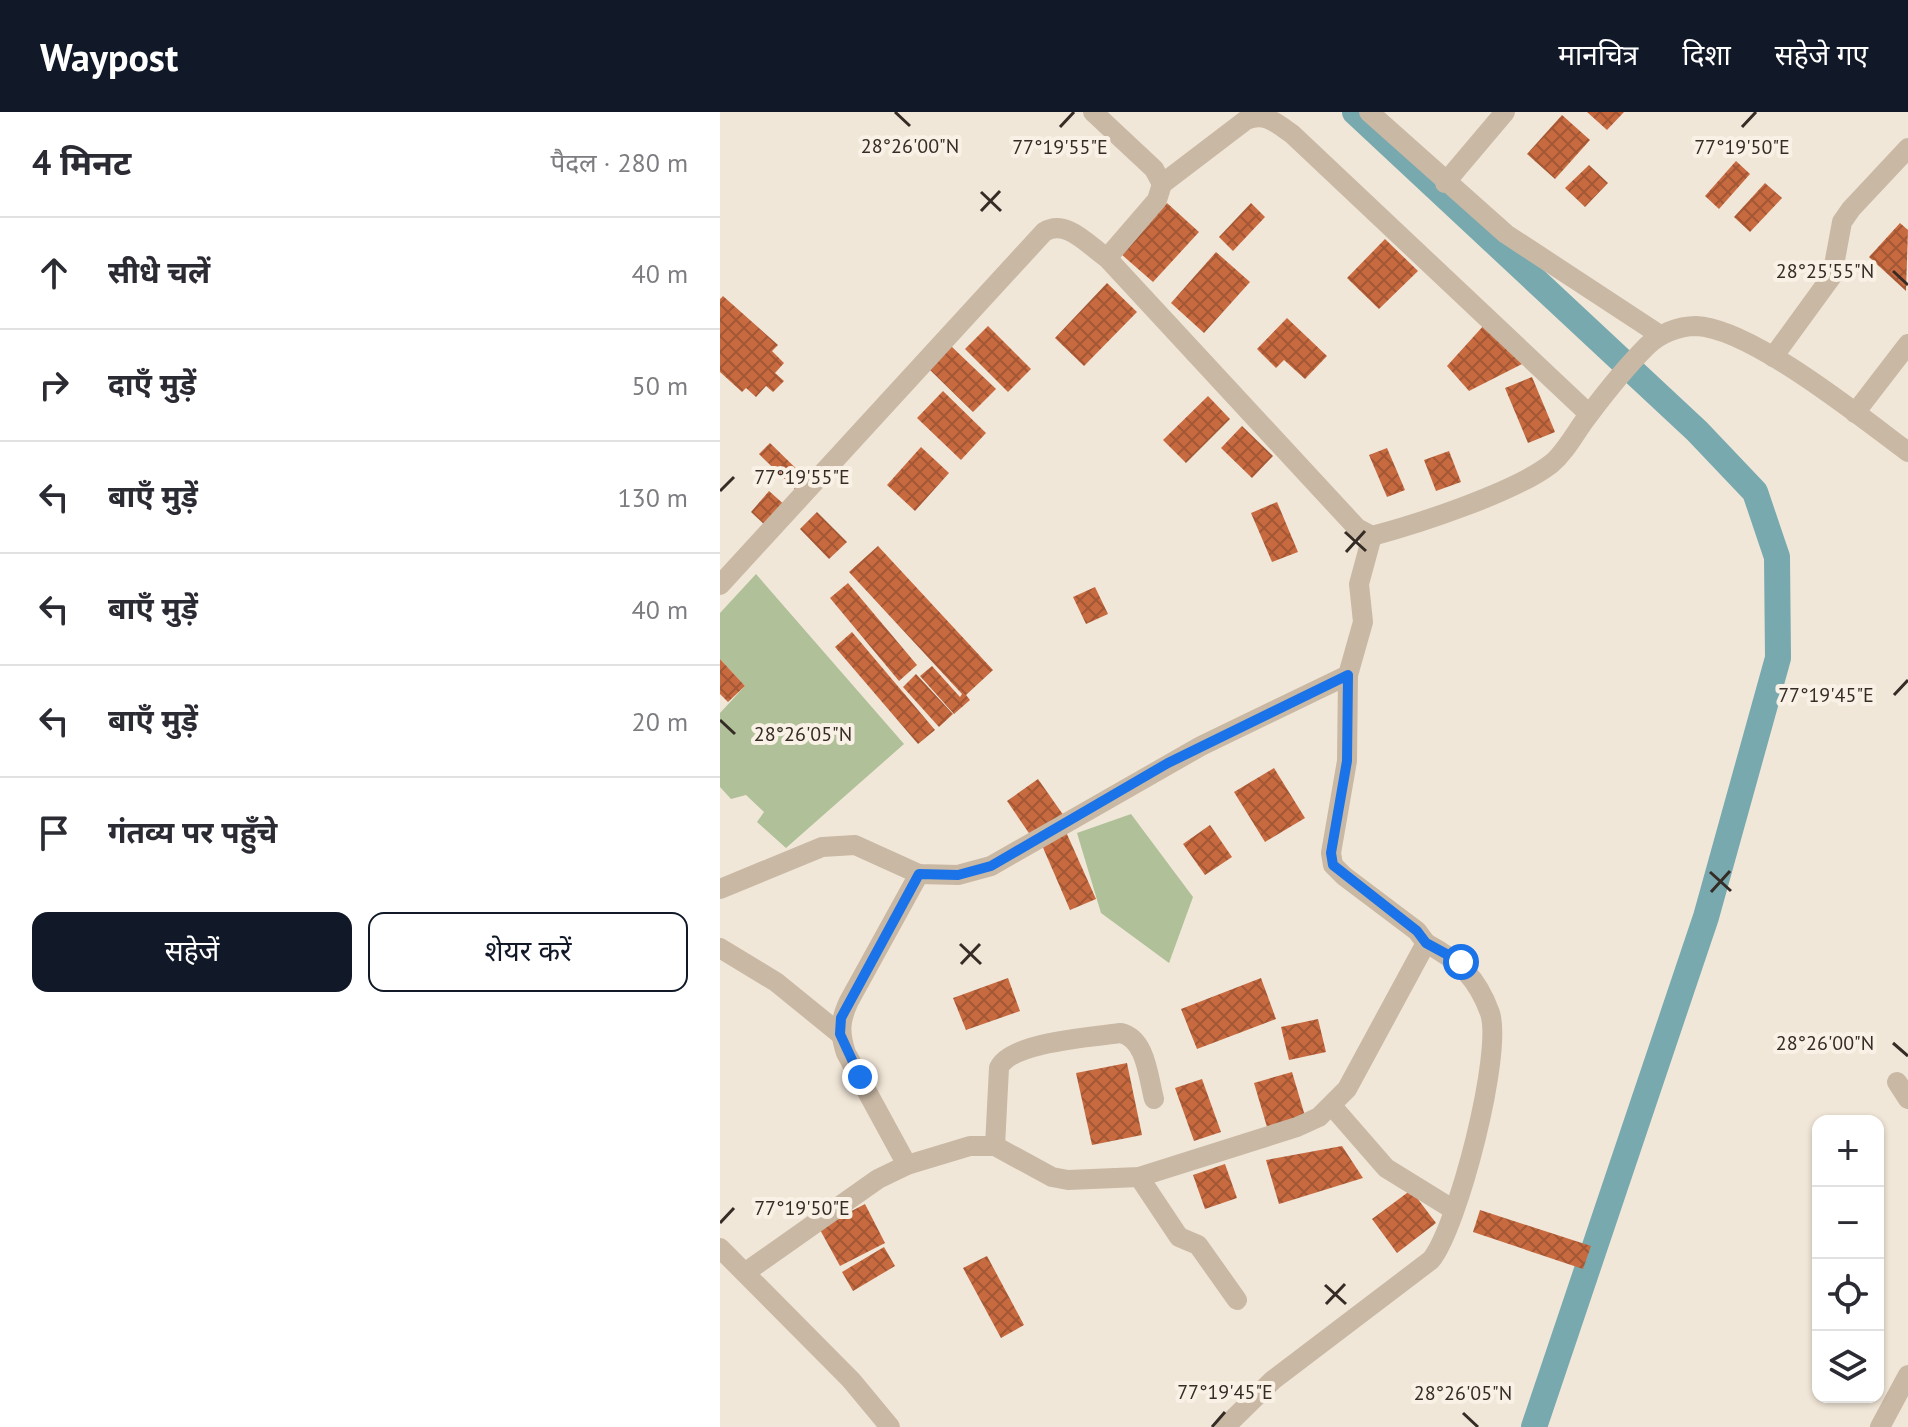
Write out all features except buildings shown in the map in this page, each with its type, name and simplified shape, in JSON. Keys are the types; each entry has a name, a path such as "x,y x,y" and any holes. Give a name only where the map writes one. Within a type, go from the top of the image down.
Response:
{"street":[{"path":"1093,112 1154,169 1162,184"},
{"path":"1369,112 1445,183 1506,234 1655,340"},
{"path":"1445,183 1505,112"},
{"path":"1107,258 1157,200 1162,184 1246,120 1258,115 1269,118 1315,156 1589,414"},
{"path":"1773,357 1832,276 1842,222 1908,148"},
{"path":"720,585 1044,232 1054,226 1063,227 1107,258 1357,528 1372,536 1407,527 1533,476 1554,461 1614,382 1655,340 1694,326 1710,328 1773,357 1908,452"},
{"path":"1855,413 1908,344"},
{"path":"1225,1427 1273,1380 1431,1260 1444,1244 1483,1103 1494,1033 1490,1014 1472,975 1461,962 1426,943 1417,931 1333,865 1331,853 1347,761 1348,675 1361,637 1359,584 1372,536"},
{"path":"720,889 822,847 855,845 919,874 958,875 991,866 1179,757 1348,675"},
{"path":"907,1165 846,1053 840,1034 841,1018 849,1001 919,874"},
{"path":"746,1272 851,1195 907,1165 970,1146 995,1146 1052,1177 1139,1177 1297,1127 1332,1106 1354,1075 1426,943"},
{"path":"720,948 776,982 840,1034"},
{"path":"995,1146 999,1068 1003,1060 1018,1050 1121,1033 1129,1035 1141,1051 1154,1099"},
{"path":"1332,1106 1386,1168 1454,1210"},
{"path":"1139,1177 1179,1237 1198,1245 1237,1300"},
{"path":"720,1248 851,1380 890,1427"},
{"path":"1880,1427 1908,1375"}],"green space":[{"path":"756,574 904,744 786,848 757,822 764,812 746,795 731,799 720,787 720,713 745,686 720,659 720,613"},
{"path":"1131,814 1193,897 1169,963 1101,913 1077,833"}],"waterway":[{"path":"1355,112 1697,431 1755,492 1777,557 1778,658 1706,917 1534,1427"}],"route":[{"path":"860,1077 846,1053 840,1034 841,1018 919,874 958,875 991,866 1168,763 1304,693 1348,675 1350,725 1331,853 1333,865 1417,931 1426,943 1461,962"}]}
